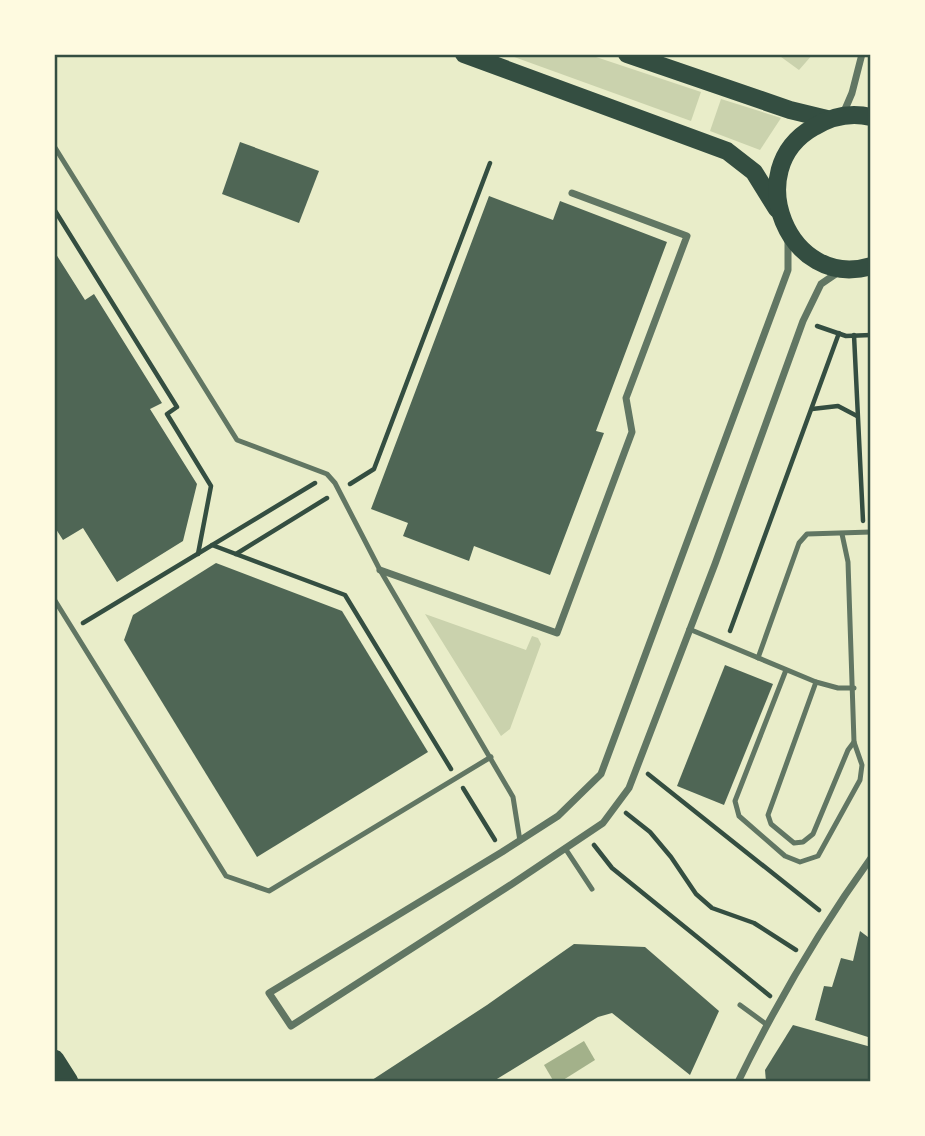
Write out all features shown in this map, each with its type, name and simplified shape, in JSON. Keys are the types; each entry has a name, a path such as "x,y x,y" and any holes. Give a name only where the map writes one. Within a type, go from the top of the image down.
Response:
{"highway":[{"path":"54,1060 68,1082"}],"main road":[{"path":"464,54 727,152 754,172 788,233 803,251 822,263 868,271"},
{"path":"627,54 790,110 835,117 871,117"},
{"path":"777,209 776,181 785,154 803,133 835,117"}],"street":[{"path":"835,117 852,93 862,54"},
{"path":"380,570 557,633 632,432 626,398 687,236 572,193"},
{"path":"788,233 788,270 601,774 558,816 269,993 291,1026 586,835 603,823 629,788 803,321 821,284 845,269"},
{"path":"738,1082 766,1024 828,917 871,858"}],"lane":[{"path":"54,146 237,440 328,475 380,570 513,797 520,841"},
{"path":"758,658 799,543 807,534 871,532"},
{"path":"786,670 735,801 739,816 785,856 800,862 818,856 860,780 862,765 854,742 848,562 842,534"},
{"path":"54,599 226,876 270,891 491,757"},
{"path":"690,629 816,682 838,688 854,688"},
{"path":"816,682 768,815 771,824 794,842 803,842 813,834 848,750 854,742"},
{"path":"565,848 592,889"},
{"path":"740,1005 766,1024"}],"path":[{"path":"236,554 374,469 490,163"},
{"path":"54,209 177,407 167,414 211,486 198,554"},
{"path":"803,321 839,333 871,335"},
{"path":"725,644 839,333"},
{"path":"854,335 863,533"},
{"path":"811,409 838,406 858,416"},
{"path":"73,629 328,475"},
{"path":"212,545 345,595 502,852"},
{"path":"638,766 828,917"},
{"path":"616,805 649,832 671,857 696,894 712,908 754,923 806,956"},
{"path":"586,835 612,868 779,1003"}],"shaded area":[{"path":"506,54 587,54 701,92 691,121"},
{"path":"777,54 813,54 799,70"},
{"path":"721,99 781,118 760,150 710,131"},
{"path":"425,614 526,650 532,636 538,638 541,644 510,729 501,736"},
{"path":"584,1041 595,1060 560,1082 554,1082 544,1065"}],"building":[{"path":"240,142 319,171 299,223 222,194"},
{"path":"489,196 553,220 560,201 667,242 596,431 604,433 550,575 474,546 469,561 403,536 408,523 371,509"},
{"path":"54,251 85,300 94,294 162,403 150,409 197,484 183,541 117,582 83,528 63,540 54,526"},
{"path":"216,563 342,611 428,752 257,857 124,640 133,615"},
{"path":"725,665 773,684 724,805 677,786"},
{"path":"860,931 868,937 871,931 871,1038 815,1020 824,986 832,987 841,958 853,961"},
{"path":"574,944 645,947 719,1011 690,1075 612,1013 598,1017 492,1082 369,1082 487,1005"},
{"path":"793,1025 871,1047 871,1082 766,1082 765,1070"}]}
